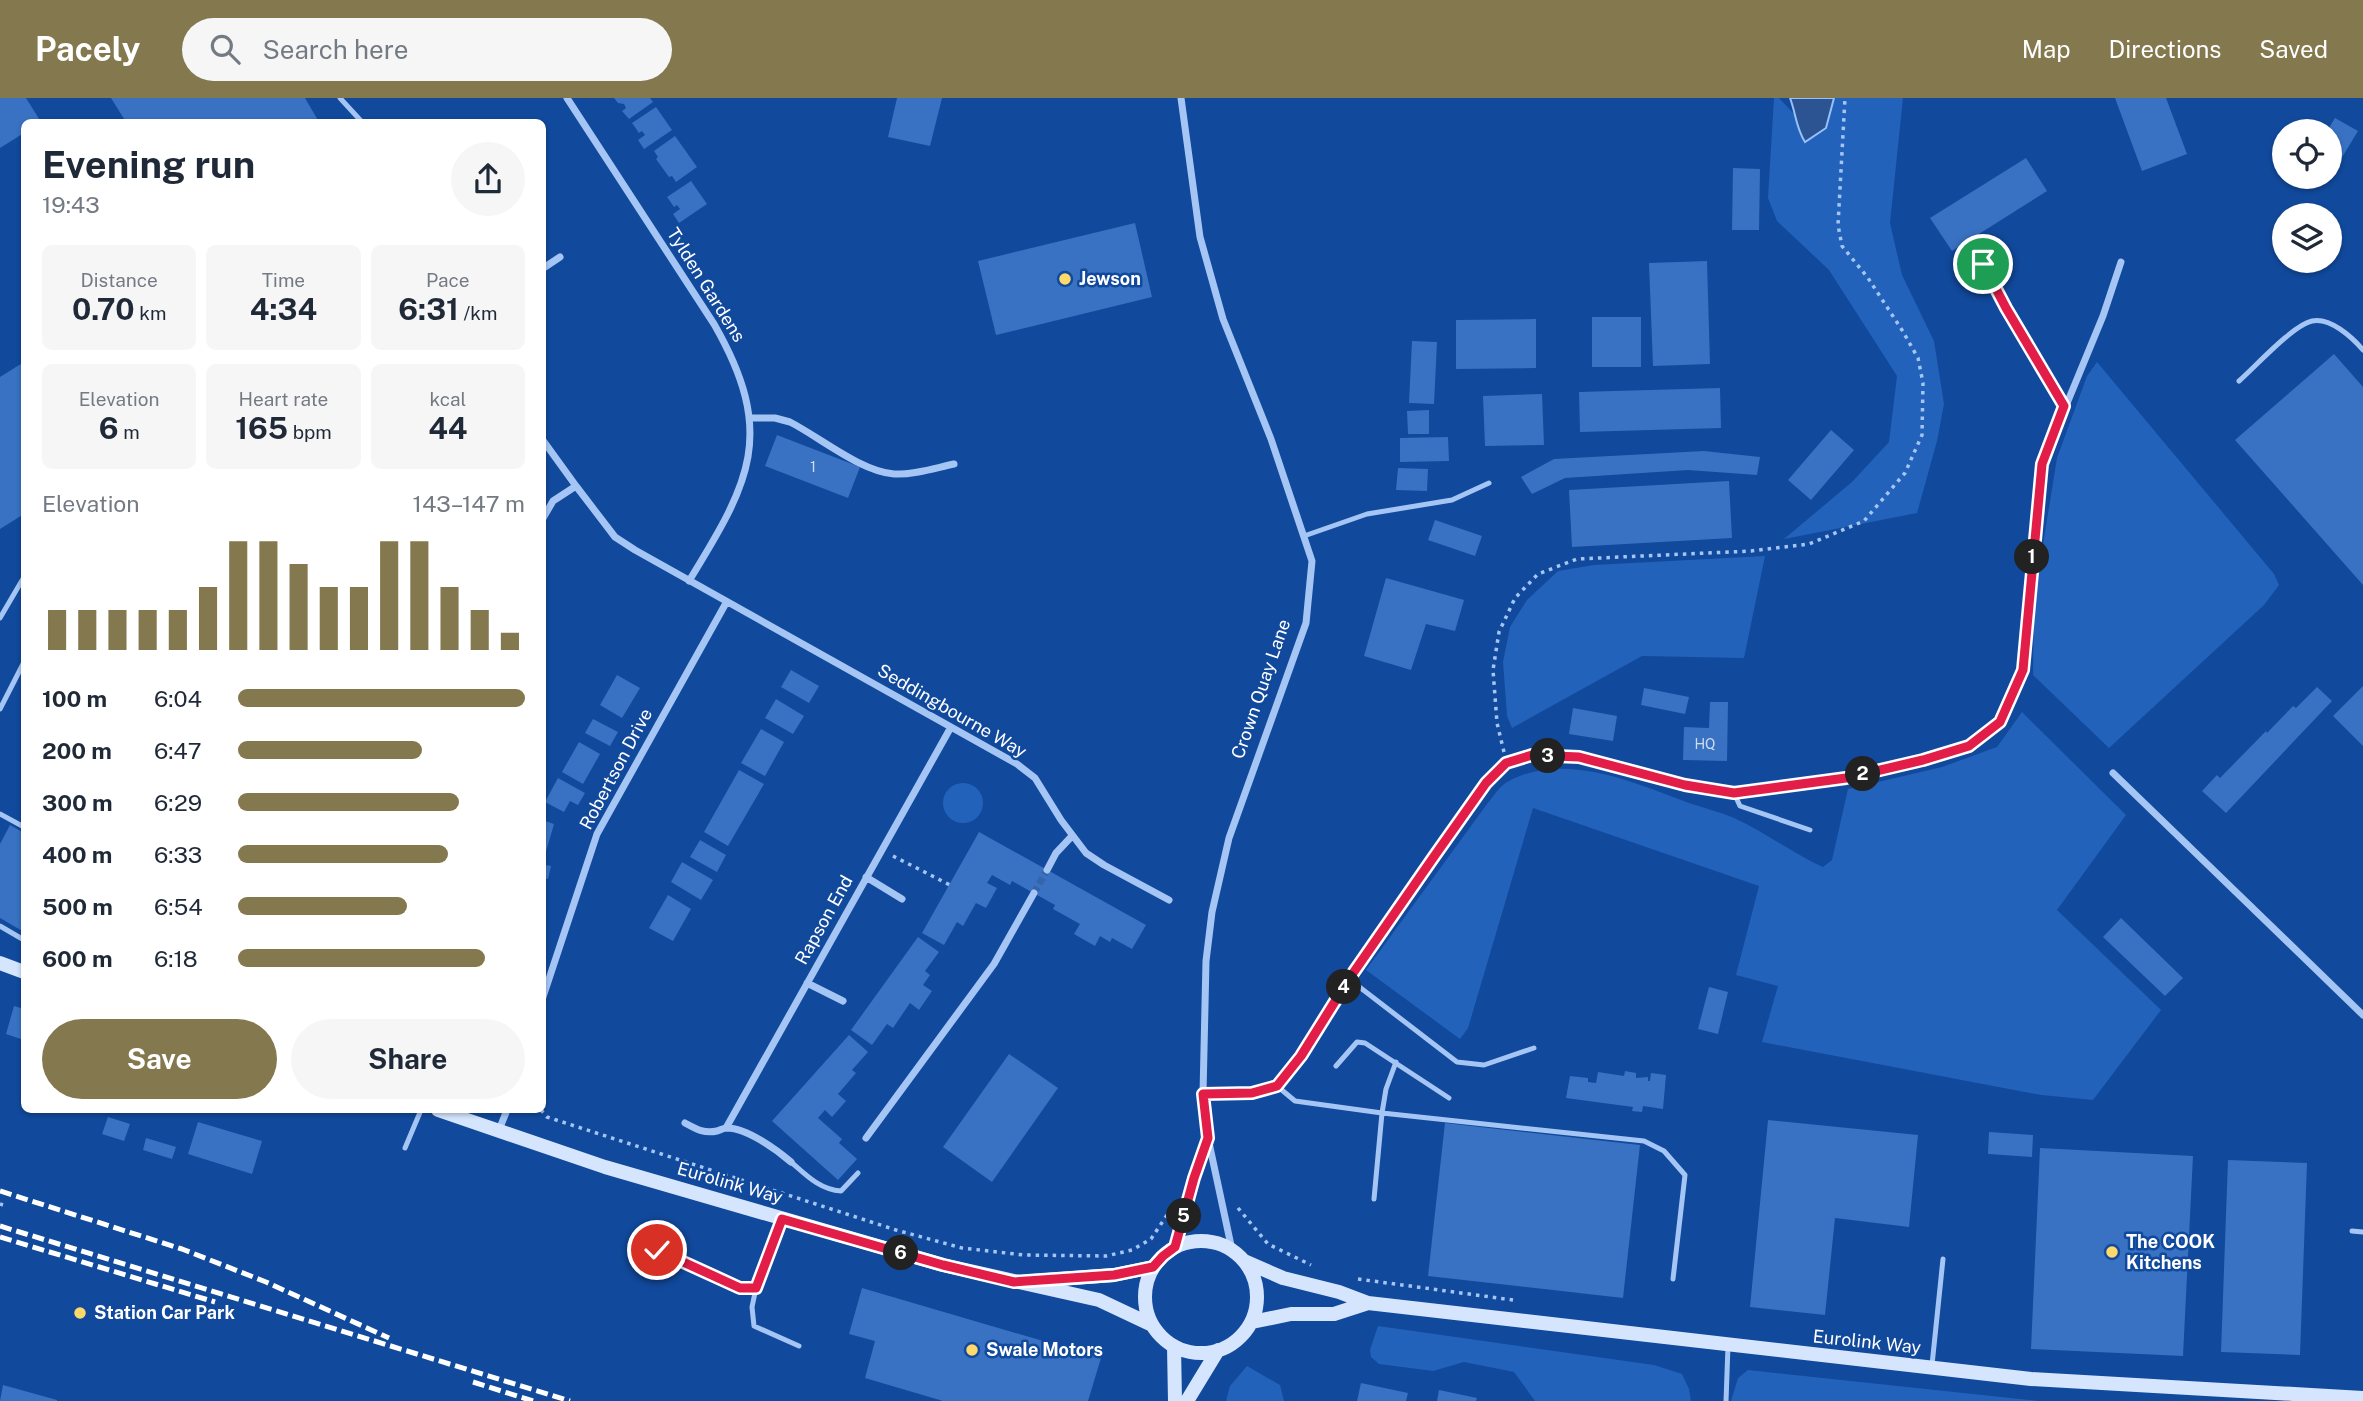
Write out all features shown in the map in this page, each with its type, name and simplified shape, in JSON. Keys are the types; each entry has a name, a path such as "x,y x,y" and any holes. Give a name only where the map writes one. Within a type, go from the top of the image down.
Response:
{"main road":[{"path":"0,963 21,971"},
{"name":"Eurolink Way","path":"447,1113 605,1167 782,1219 943,1265 1099,1300 1152,1325"},
{"path":"1189,1242 1218,1243 1232,1250 1244,1261 1252,1274 1257,1290 1252,1322 1232,1344 1203,1353 1174,1346 1152,1325 1145,1296 1147,1281 1153,1267 1175,1247 1189,1242"},
{"name":"Eurolink Way","path":"1244,1261 1283,1279 1339,1292 1368,1303 2031,1379 2363,1398"},
{"name":"Eurolink Way","path":"1014,1282 1114,1275 1153,1267"},
{"name":"Eurolink Way","path":"1252,1322 1291,1314 1334,1314 1368,1303"},
{"path":"1174,1346 1175,1401"},
{"path":"1187,1401 1218,1350"}],"street":[{"name":"Tylden Gardens","path":"566,98 714,324 733,356 743,386 750,418 751,440 747,469 737,498 721,530 689,581"},
{"name":"Crown Quay Lane","path":"1181,98 1200,237 1223,319 1272,439 1312,561 1306,623 1229,838 1212,912 1206,961 1203,1094 1208,1138 1232,1250"},
{"path":"546,266 560,257"},
{"path":"1203,1094 1252,1093 1277,1086 1301,1056 1349,979 1486,783 1506,763 1532,755 1579,757 1685,785 1734,793 1846,778 1923,760 1969,746 2000,722 2023,670 2042,464 2103,316 2122,262"},
{"path":"750,418 775,418 790,422 875,470 895,474 912,473 954,464"},
{"name":"Seddingbourne Way","path":"546,445 615,537 726,603 1017,764 1035,779 1086,853 1169,900"},
{"path":"546,513 553,501 576,486"},
{"name":"Robertson Drive","path":"546,988 597,834 726,603"},
{"name":"Rapson End","path":"726,1128 951,727"},
{"path":"2113,773 2363,1015"},
{"path":"1047,870 1056,852 1072,836"},
{"path":"866,877 902,899"},
{"path":"866,1138 994,964 1034,893"},
{"path":"807,984 843,1001"},
{"path":"499,1130 505,1113"},
{"path":"685,1123 702,1132 726,1128 738,1130 775,1149 791,1162"},
{"name":"Crown Quay Lane","path":"1175,1247 1208,1138"}],"lane":[{"path":"340,98 359,119"},
{"path":"1983,264 2064,406"},
{"path":"2239,381 2296,330 2312,321 2330,324 2345,332 2363,349"},
{"path":"1304,536 1367,514 1452,500 1489,484"},
{"path":"0,618 21,582"},
{"path":"0,709 21,668"},
{"path":"1734,793 1740,806 1810,830"},
{"path":"0,814 21,825"},
{"path":"0,926 21,938"},
{"path":"1349,979 1457,1062 1484,1065 1534,1048"},
{"path":"1336,1066 1357,1042 1365,1042 1449,1098"},
{"path":"1374,1199 1382,1113 1386,1089 1396,1062"},
{"path":"1277,1086 1295,1101 1644,1141 1664,1151 1685,1175 1673,1279"},
{"path":"405,1148 420,1113"},
{"path":"791,1162 816,1183 832,1191 841,1191 858,1173"},
{"path":"782,1219 756,1288 752,1307 754,1326 799,1346"},
{"path":"2352,1231 2363,1232"},
{"path":"657,1250 740,1288 756,1288"},
{"path":"1932,1368 1943,1259"},
{"path":"1726,1401 1728,1346"}],"path":[{"path":"1506,763 1497,723 1493,670 1499,632 1515,598 1538,574 1577,559 1751,551 1809,544 1864,521 1905,473 1922,435 1923,383 1918,358 1902,330 1868,278 1842,247 1838,225 1845,98"},
{"path":"881,850 950,884"},
{"path":"544,1113 547,1117 896,1230 962,1248 1024,1255 1106,1256 1132,1250 1151,1239 1173,1206 1188,1205"},
{"path":"1222,1206 1237,1207 1268,1244 1318,1269"},
{"path":"1357,1279 1522,1301"}],"shaded area":[{"path":"1774,98 1779,98 1795,115 1790,98 1903,98 1890,223 1902,275 1934,341 1944,404 1937,441 1917,513 1784,539 1852,482 1889,442 1897,376 1829,270 1777,221 1768,198"},
{"path":"1790,98 1834,98 1826,128 1805,142"},
{"path":"2097,362 2274,574 2279,585 2264,605 2109,748 2033,675 2034,600 2057,458 2087,376"},
{"path":"1765,556 1744,658 1642,656 1512,728 1507,716 1503,662 1510,627 1527,600 1558,571 1594,565"},
{"path":"2022,712 2126,815 2057,910 2161,1010 2093,1100 2041,1095 1762,1042 1778,986 1736,975 1759,886 1533,808 1468,1028 1460,1039 1366,970 1487,804 1509,781 1553,769 1600,773 1623,779 1734,818 1823,867 1832,860 1848,789 1942,767 1997,747"},
{"path":"963,783 971,784 977,789 982,795 982,811 977,817 971,822 963,823 955,822 949,817 944,811 943,803 944,795 949,789 955,784"},
{"path":"1378,1326 1654,1365 1682,1374 1691,1401 1535,1401 1514,1372 1464,1362 1433,1371 1379,1364 1371,1357 1370,1350"},
{"path":"1247,1366 1280,1385 1284,1401 1226,1401 1230,1386"},
{"path":"1748,1370 2038,1401 1731,1401 1738,1378"}],"building":[{"path":"0,98 26,98 39,119 21,119 21,135 0,148"},
{"path":"111,98 305,98 317,119 124,119"},
{"path":"614,98 650,98 653,102 629,119 622,111 626,108 624,104 618,103"},
{"path":"897,98 942,98 930,146 888,137"},
{"path":"2115,98 2166,98 2187,154 2142,171"},
{"path":"656,107 672,130 644,149 638,140 645,135 642,131 639,133 632,123"},
{"path":"2342,122 2358,131 2342,157"},
{"path":"675,136 697,167 676,182 656,159 658,157 654,151"},
{"path":"2026,158 2047,191 1952,251 1930,218"},
{"path":"1733,168 1760,169 1759,230 1732,230"},
{"path":"691,181 707,204 679,223 673,214 680,209 677,205 674,207 667,197"},
{"name":"Jewson","path":"1135,223 1152,297 996,335 978,261"},
{"path":"1707,261 1710,364 1653,366 1649,263"},
{"path":"1592,317 1641,317 1641,367 1592,367"},
{"path":"1536,319 1536,368 1456,369 1456,320"},
{"path":"1412,341 1437,342 1434,404 1409,403"},
{"path":"2334,354 2363,387 2363,585 2235,440"},
{"path":"21,364 21,516 0,529 0,377"},
{"path":"1720,388 1721,428 1580,432 1579,392"},
{"path":"1542,394 1544,445 1485,446 1483,396"},
{"path":"1429,410 1429,434 1408,434 1407,411"},
{"path":"1831,430 1854,450 1811,500 1788,480"},
{"path":"777,435 860,467 848,498 765,466"},
{"path":"1448,437 1449,461 1400,462 1400,438"},
{"path":"1704,451 1760,457 1757,475 1688,470 1565,478 1532,494 1521,477 1554,459"},
{"path":"1398,468 1428,469 1427,491 1396,490"},
{"path":"1729,481 1732,538 1572,547 1569,490"},
{"path":"1435,520 1482,536 1475,556 1428,540"},
{"path":"1386,578 1464,600 1455,631 1426,624 1411,670 1364,656"},
{"path":"791,670 819,686 809,703 781,687"},
{"path":"617,675 640,688 622,718 600,705"},
{"path":"2363,686 2363,746 2333,716"},
{"path":"2317,687 2332,701 2226,813 2202,791 2217,775 2220,778 2266,731 2267,733 2293,706 2296,708"},
{"path":"1644,688 1689,697 1685,714 1641,705"},
{"path":"776,699 804,716 793,734 765,718"},
{"path":"1710,702 1728,702 1727,761 1683,760 1684,727 1709,728"},
{"path":"1573,708 1617,716 1613,741 1569,734"},
{"path":"593,719 618,732 610,746 585,733"},
{"path":"761,729 784,742 765,776 741,763"},
{"path":"579,742 600,754 583,784 562,772"},
{"path":"739,770 764,784 728,846 704,832"},
{"path":"558,778 585,793 578,805 570,801 564,812 546,800"},
{"path":"546,821 554,824 546,852"},
{"path":"10,825 21,831 21,930 0,918 0,844"},
{"path":"979,832 1146,925 1132,949 1112,938 1110,942 1100,936 1095,946 1074,934 1080,924 1053,909 1055,905 1012,881 1010,885 992,875 987,883 997,888 986,908 976,903 963,926 957,922 944,945 922,933"},
{"path":"700,840 726,855 717,872 690,857"},
{"path":"682,862 713,880 701,900 671,882"},
{"path":"546,865 551,866 546,879"},
{"path":"668,895 691,909 673,941 649,928"},
{"path":"2121,918 2183,978 2165,996 2103,937"},
{"path":"918,937 939,952 925,971 930,975 923,985 932,991 919,1010 910,1003 893,1028 887,1024 872,1045 851,1030"},
{"path":"1709,987 1728,992 1718,1034 1698,1029"},
{"path":"14,1006 21,1008 21,1039 6,1034"},
{"path":"849,1035 868,1052 852,1070 856,1073 838,1094 846,1101 832,1117 825,1110 818,1118 842,1139 839,1143 857,1159 838,1180 772,1121"},
{"path":"1009,1054 1058,1088 992,1182 943,1147"},
{"path":"1625,1071 1636,1073 1636,1078 1648,1077 1648,1081 1651,1073 1666,1075 1663,1109 1643,1106 1642,1112 1632,1111 1633,1107 1566,1098 1570,1076 1588,1078 1588,1082 1596,1083 1598,1072 1624,1076"},
{"path":"108,1117 130,1124 124,1141 102,1134"},
{"path":"1768,1120 1918,1135 1909,1227 1835,1218 1825,1315 1750,1307"},
{"path":"198,1122 262,1141 252,1174 188,1154"},
{"path":"1445,1123 1640,1145 1623,1298 1428,1276"},
{"path":"1989,1132 2033,1135 2032,1157 1988,1154"},
{"path":"146,1138 176,1147 172,1159 143,1150"},
{"name":"The COOK Kitchens","path":"2040,1148 2193,1156 2183,1356 2031,1349"},
{"path":"2228,1160 2307,1163 2300,1355 2221,1352"},
{"name":"Swale Motors","path":"862,1288 1101,1358 1088,1401 943,1401 865,1378 875,1341 849,1334"},
{"path":"1361,1383 1408,1393 1406,1401 1357,1401"},
{"path":"3,1385 57,1400 57,1401 0,1401"},
{"path":"1439,1390 1477,1398 1476,1401 1437,1401"}],"tunnel":[{"path":"1034,893 1047,870"}],"railway":[{"path":"0,1191 182,1249 266,1282 389,1338"},
{"path":"0,1226 570,1401"},
{"path":"0,1237 215,1302"},
{"path":"473,1382 533,1401"}],"place":[{"name":"Jewson","path":"1065,279"},
{"name":"The COOK Kitchens","path":"2112,1252"},
{"name":"Station Car Park","path":"80,1313"},
{"name":"Swale Motors","path":"972,1350"}],"route":[{"path":"657,1250 740,1288 756,1288 782,1219 943,1265 1014,1282 1114,1275 1153,1267 1175,1247 1208,1138 1203,1094 1252,1093 1277,1086 1301,1056 1349,979 1486,783 1506,763 1532,755 1579,757 1685,785 1734,793 1846,778 1969,746 2000,722 2023,670 2042,464 2064,406 1983,264"}]}
